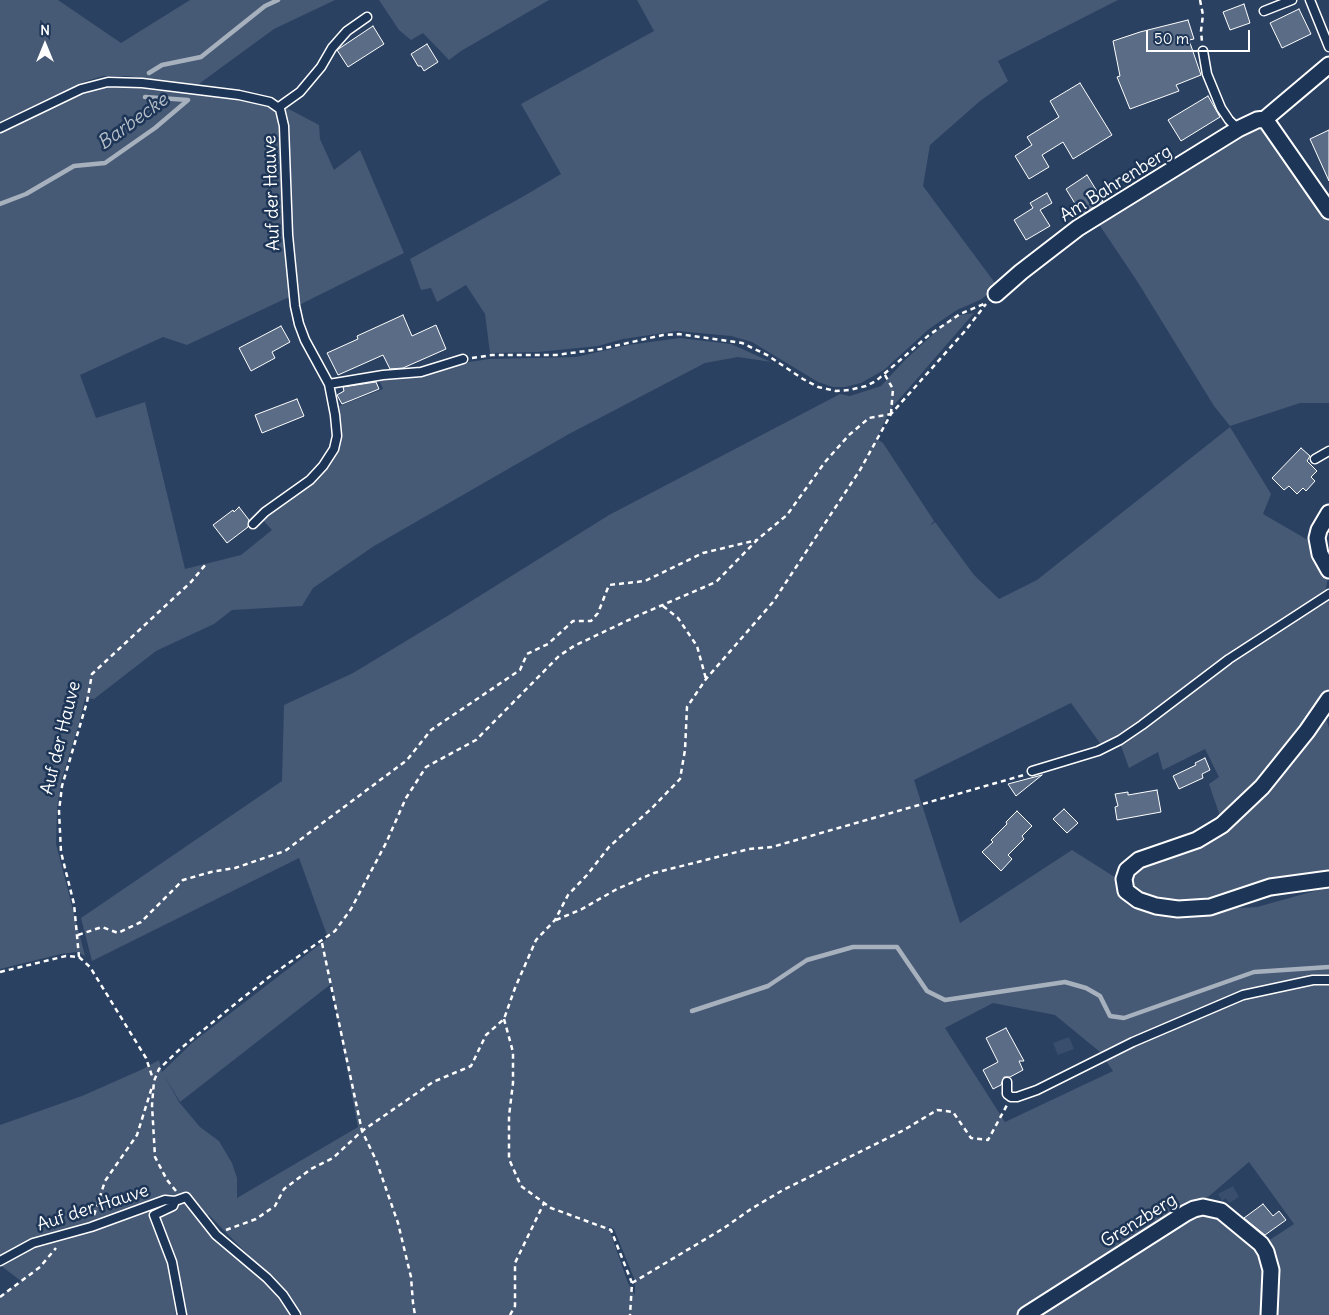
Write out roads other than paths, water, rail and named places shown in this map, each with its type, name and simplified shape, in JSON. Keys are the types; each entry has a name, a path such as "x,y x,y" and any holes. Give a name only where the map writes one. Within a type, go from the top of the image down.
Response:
{"street":[{"name":"Am Bahrenberg","path":"996,294 1078,228 1238,129 1257,120 1265,119 1329,65"},
{"path":"1265,119 1329,211"},
{"path":"1329,513 1319,530 1317,538 1320,554 1329,570"},
{"path":"1329,699 1307,731 1262,786 1222,825 1197,840 1139,860 1127,870 1124,879 1126,891 1138,900 1156,906 1178,909 1210,907 1270,887 1329,879"},
{"name":"Grenzberg","path":"1026,1315 1186,1213 1203,1207 1221,1211 1261,1244 1266,1252 1271,1270 1269,1315"}],"lane":[{"path":"1264,11 1292,0"},
{"path":"1310,0 1329,47"},
{"path":"0,128 80,89 108,82 142,83 239,95 261,99 279,107 300,92 321,67 332,48 347,31 367,18"},
{"path":"1203,51 1207,74 1221,108 1238,129"},
{"name":"Auf der Hauve","path":"253,524 265,512 310,480 323,466 336,442 336,429 329,384 305,340 295,306 289,244 284,126 279,107"},
{"path":"329,384 383,374 421,372 463,359"},
{"path":"1315,459 1329,450"},
{"path":"1032,771 1098,751 1120,740 1229,659 1329,594"},
{"path":"1007,1082 1007,1094 1011,1097 1017,1097 1037,1090 1133,1042 1243,995 1314,980 1329,980"},
{"name":"Auf der Hauve","path":"0,1260 33,1243 91,1227 165,1200 175,1202 186,1197 216,1235 267,1278 283,1295 296,1315"},
{"path":"175,1202 172,1206 154,1215 172,1262 182,1315"}],"waterway":[{"name":"Barbecke","path":"149,73 162,65 201,57 265,6 278,0"},
{"name":"Barbecke","path":"0,204 26,194 74,166 105,163 155,128 188,100 145,97"},
{"path":"692,1011 768,986 807,960 853,947 897,947 927,991 945,1000 1065,982 1086,988 1100,996 1110,1016 1124,1018 1254,972 1329,967"}]}
